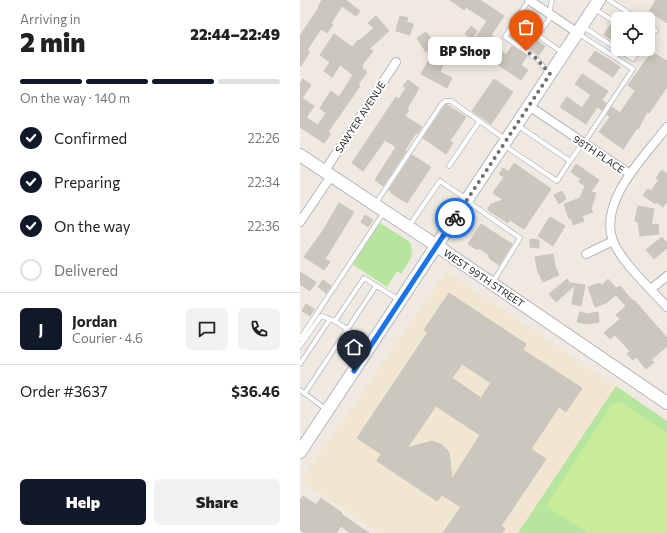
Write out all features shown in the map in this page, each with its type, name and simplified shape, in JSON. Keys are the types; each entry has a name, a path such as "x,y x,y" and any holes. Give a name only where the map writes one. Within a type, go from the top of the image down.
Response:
{"main road":[{"path":"300,452 596,4"},
{"name":"WEST 99TH STREET","path":"300,156 437,246 667,403"}],"street":[{"path":"529,0 550,14 580,29"},
{"name":"SAWYER AVENUE","path":"300,222 327,174 396,62"},
{"name":"98TH PLACE","path":"529,106 630,174 621,187 615,200 611,227 613,241"},
{"path":"630,174 667,127"},
{"path":"586,254 613,241 630,265 667,307"},
{"path":"651,289 667,276"}],"lane":[{"path":"529,0 505,37 536,58 550,74"},
{"path":"538,35 550,14 552,0"},
{"path":"609,0 627,12"},
{"path":"596,4 611,18"},
{"path":"516,20 564,54"},
{"path":"580,29 611,47"},
{"path":"300,338 380,208 441,104 445,101 451,101 472,115 505,143 557,181 633,69 580,29"},
{"path":"449,166 479,122"},
{"path":"517,125 570,161"},
{"path":"408,227 440,181 520,238 492,284"},
{"path":"335,321 364,278 400,301"},
{"path":"305,393 376,286"},
{"path":"300,346 321,316 335,321 371,345"},
{"path":"300,364 330,319"},
{"path":"300,390 328,410"}],"shaded area":[{"path":"446,271 667,421 667,533 378,533 301,481"}],"green space":[{"path":"380,223 410,242 412,254 401,274 397,271 387,287 352,264"},
{"path":"616,386 667,421 667,533 518,533"},
{"path":"621,402 667,433 667,533 588,533 546,506 612,404"}],"building":[{"path":"322,0 346,0 360,11 356,16 342,6 331,23 333,25 327,33 321,29 307,50 310,52 300,67 300,36"},
{"path":"450,0 480,0 504,16 491,35 495,38 489,46 476,37 487,21 466,7 464,10"},
{"path":"656,0 667,0 667,23 655,15 655,12 649,11"},
{"path":"376,16 389,31 369,49 373,51 362,65 362,68 367,72 358,85 360,86 328,132 331,134 324,143 300,127 300,84 303,79 311,85 302,98 314,106 306,118 318,125 326,113 320,108 331,91 339,97 353,75 340,65 332,77 324,71 330,62 320,55 334,34 352,47 358,40 359,41 374,28 368,23"},
{"path":"400,16 408,18 406,22 413,24 410,35 396,31"},
{"path":"610,25 611,26 611,40 604,35"},
{"path":"471,26 477,31 472,39 465,34"},
{"path":"516,27 545,46 539,55 510,36"},
{"path":"426,32 436,45 426,52 417,38"},
{"path":"492,46 506,55 512,46 527,56 521,65 528,70 521,80 485,56"},
{"path":"595,51 620,67 613,77 588,61"},
{"path":"655,54 667,61 667,87 649,113 647,112 638,129 637,128 623,149 599,132 610,117 607,114 612,107 620,113 635,91 628,85 649,56 655,56"},
{"path":"430,58 443,65 440,72 452,78 447,88 421,74"},
{"path":"582,74 608,91 602,100 606,103 602,110 597,107 586,124 560,107 567,97 582,108 591,95 575,84"},
{"path":"494,79 513,92 491,124 472,111"},
{"path":"408,80 419,88 407,109 409,110 405,116 422,127 417,134 416,133 383,186 375,180 396,147 385,140 363,171 352,163 396,97 399,99 406,88 403,86"},
{"path":"446,104 466,117 450,141 453,143 446,154 423,138"},
{"path":"412,155 431,167 407,203 391,193 392,192 389,190"},
{"path":"514,163 551,189 524,229 510,220 508,223 488,210 491,204 503,200 493,193 504,177 499,174 503,168 508,172"},
{"path":"576,164 599,180 591,192 596,193 591,209 593,212 582,216 584,221 573,225 571,217 569,219 564,204 580,198 585,186 579,182 581,179 571,172"},
{"path":"662,170 667,174 667,202 663,207 655,201 655,204 643,195 648,189 651,191 659,180 656,178"},
{"path":"562,191 566,199 559,204 554,195"},
{"path":"339,203 354,212 325,259 330,262 324,270 304,257 324,229"},
{"path":"638,206 654,209 651,225 658,224 659,234 640,236 638,222 635,221"},
{"path":"365,215 373,220 368,227 361,222"},
{"path":"550,217 565,226 553,246 538,236"},
{"path":"481,224 512,244 499,265 489,258 489,255 468,244"},
{"path":"662,237 667,243 667,248 654,259 646,250"},
{"path":"530,239 539,240 539,248 530,247"},
{"path":"553,254 555,266 559,275 543,282 538,272 535,257"},
{"path":"300,272 316,282 310,291 300,284"},
{"path":"567,279 570,283 585,285 581,306 572,304 575,285 556,302 549,294"},
{"path":"608,279 616,288 620,286 633,301 634,300 667,338 667,346 651,360 654,362 646,369 636,357 633,360 627,354 630,351 615,335 610,339 604,333 620,319 616,315 626,306 616,295 606,303 595,307 588,287 600,283 601,286"},
{"path":"323,280 331,286 326,293 318,287"},
{"path":"449,293 526,344 523,350 582,388 566,412 559,407 531,449 546,459 501,526 505,529 502,533 443,533 461,507 442,495 437,501 377,461 381,454 357,438 428,332 424,330","holes":["462,364 491,383 481,398 452,378","436,406 480,435 452,479 449,452 442,445 432,441 407,448"]},
{"path":"306,304 314,309 310,316 302,311"},
{"path":"580,312 588,314 598,312 599,322 587,324 577,322"},
{"path":"303,496 316,505 321,498 369,533 350,533 341,526 336,533 305,533 300,530 300,500"}],"way so far":[{"path":"455,218 550,74 536,58 526,51"}],"place":[{"name":"BP Shop","path":"526,51"}],"route":[{"path":"354,371 455,218"}]}
